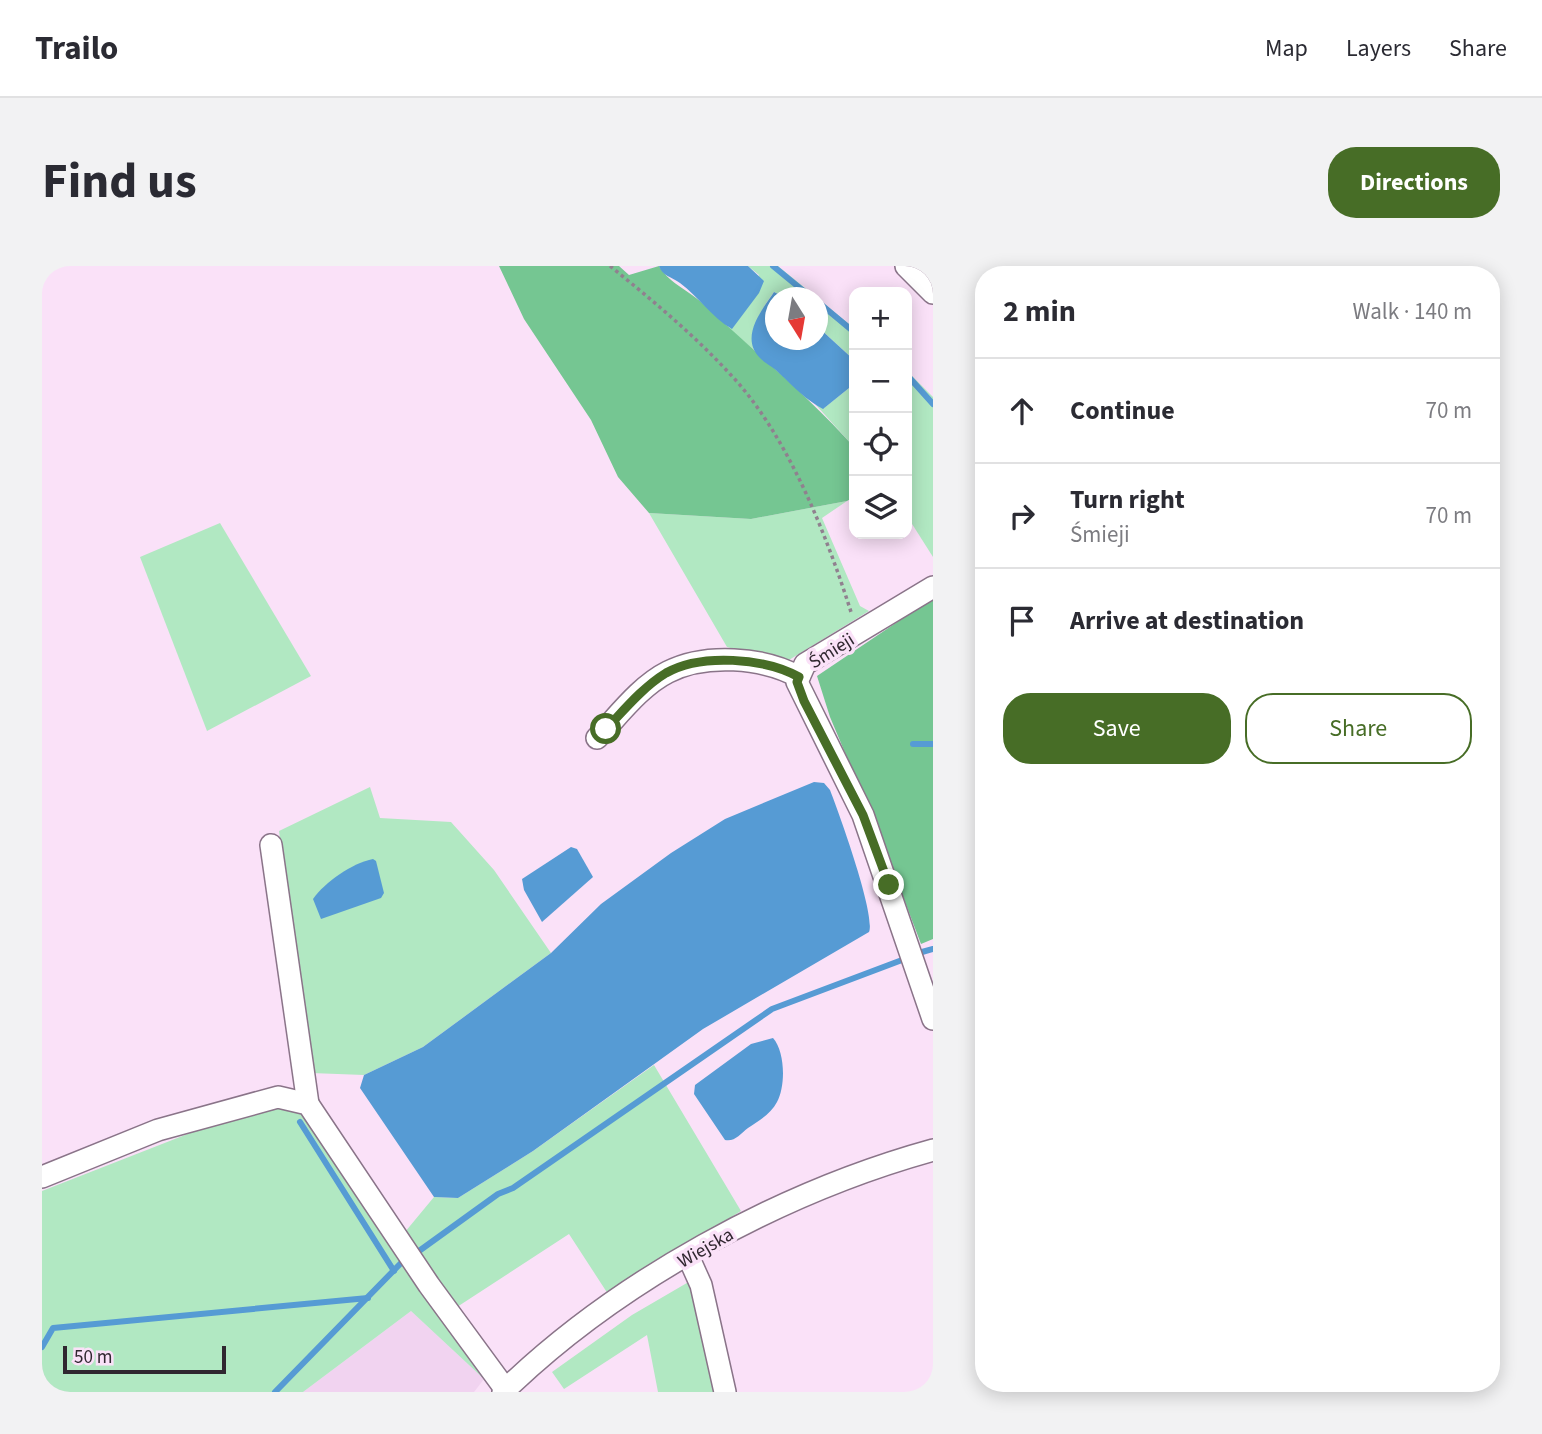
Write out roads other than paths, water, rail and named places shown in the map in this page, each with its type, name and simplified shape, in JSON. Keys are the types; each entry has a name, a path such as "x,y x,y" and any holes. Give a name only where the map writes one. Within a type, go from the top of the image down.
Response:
{"street":[{"path":"906,266 933,293"},
{"name":"Śmieji","path":"933,587 806,664 797,682 804,701 845,774 877,849 933,1019"},
{"path":"597,738 644,690 667,672 686,666 727,659 785,669 799,677"},
{"path":"271,845 308,1104 429,1285 505,1391"},
{"path":"42,1177 158,1130 278,1097 308,1104"},
{"name":"Wiejska","path":"505,1391 591,1319 688,1256 811,1191 871,1168 933,1150"},
{"path":"688,1256 701,1286 725,1392"}],"water":[{"path":"659,266 748,266 764,281 759,293 732,329 687,289 665,274"},
{"path":"764,307 765,350 828,350 828,336 849,355 849,388 823,409 761,359 754,349 752,332"},
{"path":"814,782 824,783 835,802 862,886 870,922 869,932 703,1029 533,1151 458,1198 434,1197 360,1088 364,1075 423,1047 551,953 601,904 671,853 725,819"},
{"path":"571,847 577,849 593,877 542,922 524,890 522,879"},
{"path":"373,859 376,861 384,893 381,898 321,919 313,899 318,893 348,869"},
{"path":"773,1038 780,1051 783,1069 782,1087 777,1102 768,1114 737,1137 725,1140 694,1094 695,1085 751,1044"}],"waterway":[{"path":"773,266 799,287"},
{"path":"828,310 849,328"},
{"path":"912,381 933,404"},
{"path":"913,744 933,744"},
{"path":"922,952 933,949"},
{"path":"419,1251 498,1194 513,1188 772,1009 902,960"},
{"path":"300,1122 394,1271"},
{"path":"275,1392 402,1262"},
{"path":"42,1347 53,1328 368,1298"}]}
